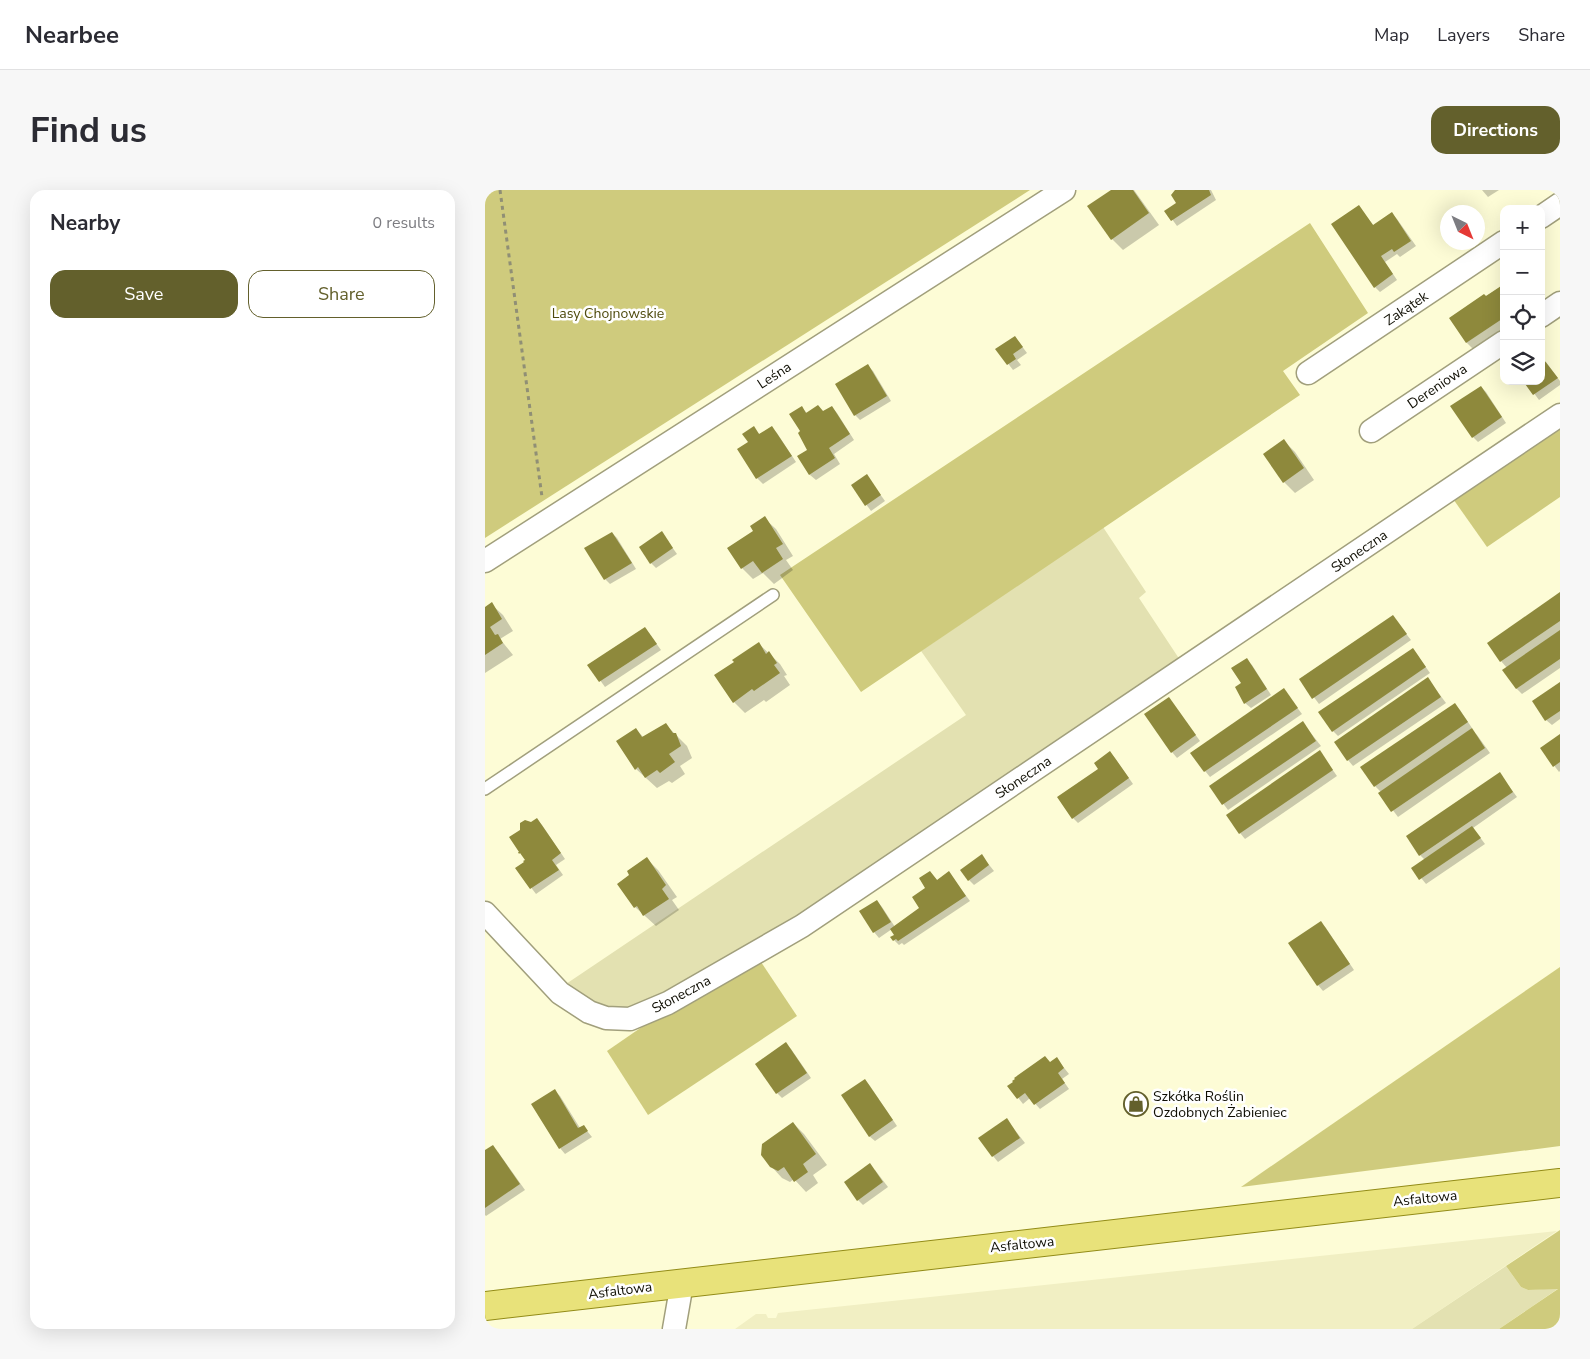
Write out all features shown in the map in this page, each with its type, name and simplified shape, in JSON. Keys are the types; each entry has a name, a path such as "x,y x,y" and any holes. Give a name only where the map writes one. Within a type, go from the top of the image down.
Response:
{"main road":[{"name":"Asfaltowa","path":"485,1306 1560,1183"}],"street":[{"name":"Leśna","path":"485,560 1064,190"},
{"path":"1545,214 1560,204"},
{"name":"Zakątek","path":"1308,374 1500,245"},
{"path":"1545,313 1560,303"},
{"name":"Dereniowa","path":"1371,431 1500,345"},
{"name":"Słoneczna","path":"485,913 560,993 589,1012 606,1018 630,1019 668,1003 802,926 1560,415"},
{"path":"674,1329 682,1283"}],"lane":[{"path":"485,789 773,595"}],"path":[{"path":"501,190 545,522"}],"shaded area":[{"path":"1103,527 1146,592 1139,598 1180,660 777,934 641,1006 611,1008 592,1004 566,984 966,715 921,651"},
{"path":"1557,1231 1412,1329 735,1329 756,1314 766,1314 768,1318 776,1318 778,1313"},
{"path":"1506,1266 1521,1287 1528,1290 1559,1288 1499,1329 1412,1329"}],"green space":[{"name":"Lasy Chojnowskie","path":"485,190 1030,190 485,538"},
{"path":"1310,223 1368,313 1283,371 1300,395 861,692 780,575"},
{"path":"1560,422 1560,497 1487,547 1451,496"},
{"path":"759,959 797,1016 648,1115 607,1051 668,1009"},
{"path":"1560,967 1560,1146 1241,1187"},
{"path":"1560,1230 1560,1329 1499,1329 1558,1289 1528,1290 1521,1287 1506,1266"}],"building":[{"path":"1111,190 1133,190 1149,213 1111,240 1087,206"},
{"path":"1175,190 1209,190 1211,195 1171,221 1164,211 1176,203 1171,195"},
{"path":"1359,205 1373,225 1392,212 1411,241 1394,252 1392,249 1381,256 1393,274 1374,288 1331,224"},
{"path":"1500,287 1500,320 1466,343 1449,318 1484,294 1486,296"},
{"path":"1015,336 1023,347 1013,354 1016,359 1007,365 995,349"},
{"path":"1545,361 1558,378 1533,395 1526,385 1545,385"},
{"path":"868,364 887,396 854,416 835,384"},
{"path":"1481,386 1502,417 1472,438 1450,406"},
{"path":"818,405 823,411 832,406 850,434 829,448 835,458 809,475 797,456 807,450 798,433 800,431 789,414 802,406 806,413"},
{"path":"754,426 759,434 772,426 792,456 756,479 737,449 748,442 742,434"},
{"path":"1284,439 1304,468 1283,483 1263,454"},
{"path":"867,474 881,495 865,506 851,485"},
{"path":"765,516 783,544 776,548 783,559 762,573 753,561 741,569 727,548 753,531 750,526"},
{"path":"662,531 673,548 650,564 639,547"},
{"path":"612,532 632,563 604,580 584,548"},
{"path":"1560,592 1560,621 1500,662 1487,643"},
{"path":"492,602 502,619 490,627 495,635 498,634 503,643 485,655 485,607"},
{"path":"1393,615 1407,634 1312,699 1299,679"},
{"path":"645,627 657,644 599,682 587,665"},
{"path":"1560,630 1560,659 1516,689 1502,670"},
{"path":"759,642 766,654 769,651 777,663 774,665 780,673 754,691 752,689 733,703 714,675"},
{"path":"1413,648 1426,667 1332,732 1318,712"},
{"path":"1247,658 1267,689 1244,704 1235,687 1241,683 1231,668"},
{"path":"1428,677 1441,697 1347,761 1334,742"},
{"path":"1560,682 1560,711 1545,721 1532,701"},
{"path":"1284,688 1298,708 1204,772 1190,753"},
{"path":"1169,697 1196,735 1171,753 1144,714"},
{"path":"1455,703 1468,722 1374,787 1360,767"},
{"path":"1303,721 1316,741 1222,805 1209,786"},
{"path":"666,723 673,733 676,733 681,746 669,754 675,762 660,773 657,770 645,778 638,767 635,770 616,741 636,728 642,737"},
{"path":"1472,728 1485,748 1391,812 1378,793"},
{"path":"1560,734 1560,762 1553,767 1540,748"},
{"path":"1320,750 1333,770 1239,834 1226,815"},
{"path":"1110,751 1129,778 1072,819 1057,797 1098,769 1094,763"},
{"path":"1500,772 1513,792 1419,856 1406,836"},
{"path":"537,818 561,853 552,860 559,870 530,889 515,868 525,860 509,837 520,830 520,823 525,820 531,822"},
{"path":"1472,826 1481,838 1419,880 1411,868"},
{"path":"982,854 989,865 968,881 960,870"},
{"path":"647,857 666,885 662,889 669,899 643,916 637,906 634,908 617,884 629,875 627,871"},
{"path":"930,871 937,880 949,871 966,896 898,941 896,939 893,941 890,937 894,935 890,929 919,908 912,897 925,888 919,878"},
{"path":"877,900 891,922 873,933 859,911"},
{"path":"1321,921 1350,964 1317,986 1288,943"},
{"path":"786,1042 807,1073 776,1094 755,1064"},
{"path":"1045,1056 1050,1062 1057,1057 1064,1068 1058,1073 1065,1083 1034,1105 1025,1093 1017,1099 1007,1086 1013,1082 1014,1078"},
{"path":"865,1079 893,1120 869,1137 841,1095"},
{"path":"555,1089 578,1128 584,1125 588,1131 559,1149 531,1104"},
{"path":"1007,1118 1020,1138 992,1157 978,1138"},
{"path":"793,1122 816,1154 803,1164 808,1172 794,1182 784,1167 778,1171 770,1167 761,1155 762,1144"},
{"path":"493,1145 520,1184 485,1208 485,1150"},
{"path":"870,1163 883,1182 857,1201 844,1182"}],"place":[{"name":"Szkółka Roślin Ozdobnych Żabieniec","path":"1136,1104"}]}
